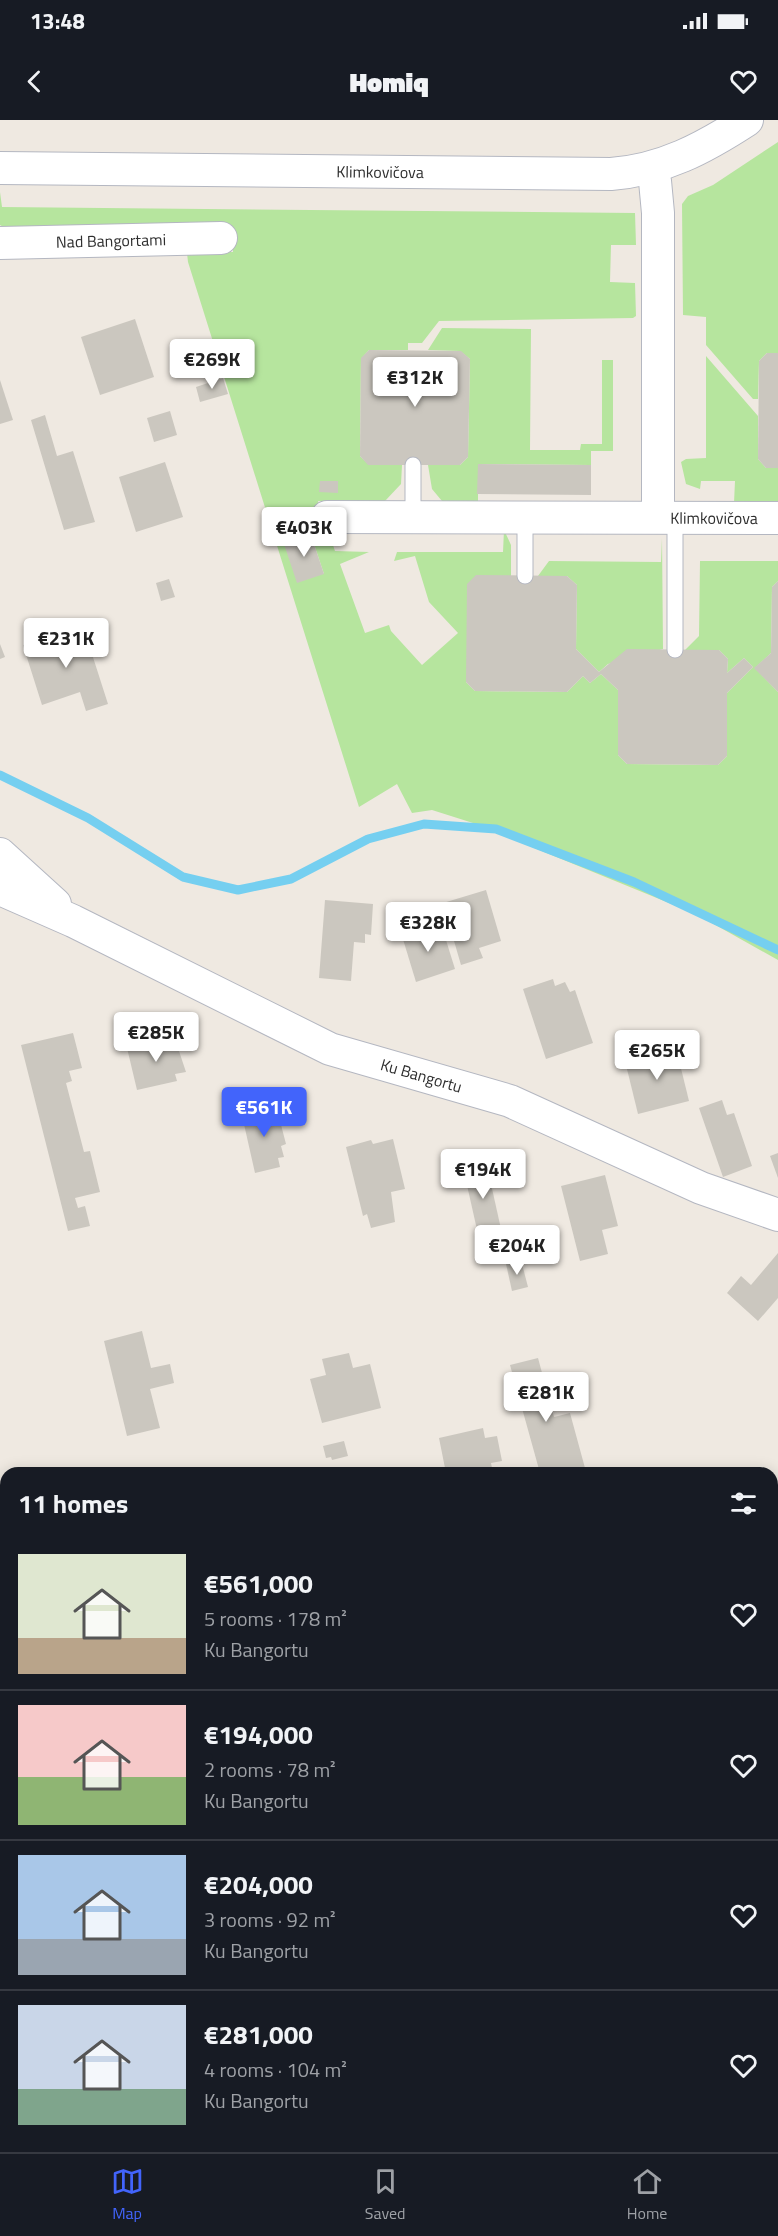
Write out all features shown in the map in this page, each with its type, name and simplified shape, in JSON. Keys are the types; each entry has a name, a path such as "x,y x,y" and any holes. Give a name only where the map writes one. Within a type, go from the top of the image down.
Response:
{"street":[{"name":"Klimkovičova","path":"0,168 611,174 648,169 686,156 747,120"},
{"path":"648,169 656,181 667,517"},
{"name":"Nad Bangortami","path":"0,243 221,238"},
{"name":"Klimkovičova","path":"327,517 778,518"},
{"name":"Ku Bangortu","path":"0,854 73,921"},
{"name":"Ku Bangortu","path":"0,889 73,921 330,1049 510,1101 701,1188 778,1215"}],"lane":[{"path":"413,465 413,517"},
{"path":"525,517 525,576"},
{"path":"667,517 675,650"}],"green space":[{"path":"778,142 778,353 767,353 759,361 758,399 753,399 706,345 706,317 683,315 682,204 688,196 713,185"},
{"path":"0,192 2,207 635,213 636,245 611,245 610,282 635,283 636,316 633,318 439,321 422,343 408,343 408,350 369,350 361,359 360,456 369,465 402,465 401,484 385,501 318,501 335,551 369,552 340,564 365,633 389,625 391,631 422,665 458,633 429,602 415,556 394,561 397,552 503,552 504,530 511,545 511,576 466,682 475,691 567,692 583,676 590,683 601,674 618,690 618,755 627,764 718,765 727,756 727,693 753,667 744,658 727,673 728,659 719,650 685,650 699,636 700,561 778,561 778,581 772,587 771,653 755,668 778,692 778,960 696,914 473,823 432,810 412,813 397,784 359,807 188,262 187,253 233,252 233,232 7,229 0,225","holes":["310,532 324,574 284,541"]},
{"path":"442,328 531,329 530,450 580,450 581,444 602,444 602,360 613,360 613,451 591,451 591,465 478,464 478,501 442,501 432,489 428,465 460,465 468,457 470,359 460,351 428,350"},
{"path":"706,356 758,416 758,459 766,468 778,468 778,503 734,503 735,481 701,481 700,489 686,484 681,462 686,459 706,458"},
{"path":"662,538 663,649 608,664 599,672 576,649 577,585 567,576 538,576 549,561 661,562"}],"building":[{"path":"135,319 154,377 100,395 81,337"},
{"path":"369,350 461,351 470,359 468,457 460,465 368,465 360,456 361,358"},
{"path":"767,353 778,353 778,468 766,468 758,459 759,361"},
{"path":"223,378 228,394 200,402 196,387"},
{"path":"0,380 13,420 0,424"},
{"path":"170,411 177,435 154,442 147,418"},
{"path":"45,415 57,456 73,451 95,522 64,530 31,420"},
{"path":"165,462 183,517 136,532 119,477"},
{"path":"478,464 591,465 591,495 477,494"},
{"path":"320,481 338,481 338,493 319,492"},
{"path":"310,532 324,574 297,583 283,541"},
{"path":"476,575 567,576 577,585 576,649 599,672 627,649 719,650 728,659 727,673 744,658 753,667 727,693 727,756 718,765 627,764 618,755 618,690 601,674 590,683 583,676 567,692 475,691 466,682 467,584"},
{"path":"169,579 175,597 161,601 156,583"},
{"path":"778,581 778,692 754,668 771,653 772,587"},
{"path":"83,626 108,704 86,711 80,692 42,705 23,645"},
{"path":"0,644 5,657 0,659"},
{"path":"486,890 501,941 479,948 483,958 461,965 443,903"},
{"path":"325,900 373,904 371,935 365,934 365,943 354,942 351,981 319,978"},
{"path":"441,924 455,969 416,982 402,936"},
{"path":"553,979 555,986 565,982 570,992 575,990 593,1043 546,1059 523,989"},
{"path":"73,1033 82,1068 69,1071 72,1081 66,1083 84,1152 90,1151 100,1192 75,1198 78,1208 85,1206 90,1226 68,1231 21,1045"},
{"path":"174,1036 186,1072 175,1074 177,1081 137,1090 127,1048"},
{"path":"676,1048 689,1101 638,1114 625,1061"},
{"path":"722,1100 727,1115 734,1113 752,1166 723,1177 699,1108"},
{"path":"266,1106 267,1112 273,1111 276,1123 280,1121 286,1144 281,1146 284,1157 278,1158 280,1167 255,1173 241,1111"},
{"path":"393,1139 405,1189 391,1192 395,1222 371,1228 367,1214 363,1216 346,1147 371,1140 373,1144"},
{"path":"778,1153 778,1178 770,1156"},
{"path":"485,1157 503,1238 480,1243 462,1163"},
{"path":"605,1175 618,1226 602,1230 608,1254 580,1261 561,1186"},
{"path":"778,1253 778,1298 758,1321 727,1293 741,1276 751,1285"},
{"path":"521,1260 528,1287 512,1291 506,1264"},
{"path":"142,1331 151,1368 170,1364 174,1383 150,1389 160,1428 127,1436 104,1341"},
{"path":"349,1353 353,1368 370,1364 381,1408 322,1423 310,1379 326,1375 322,1359"},
{"path":"538,1358 554,1417 570,1413 585,1467 538,1467 510,1365"},
{"path":"483,1428 485,1438 497,1436 502,1461 491,1463 492,1467 445,1467 439,1438"},
{"path":"344,1441 348,1456 332,1460 331,1457 326,1458 323,1446"}],"waterway":[{"path":"0,775 88,818 183,877 238,890 291,879 368,839 424,824 496,829 634,882 778,950"}]}
